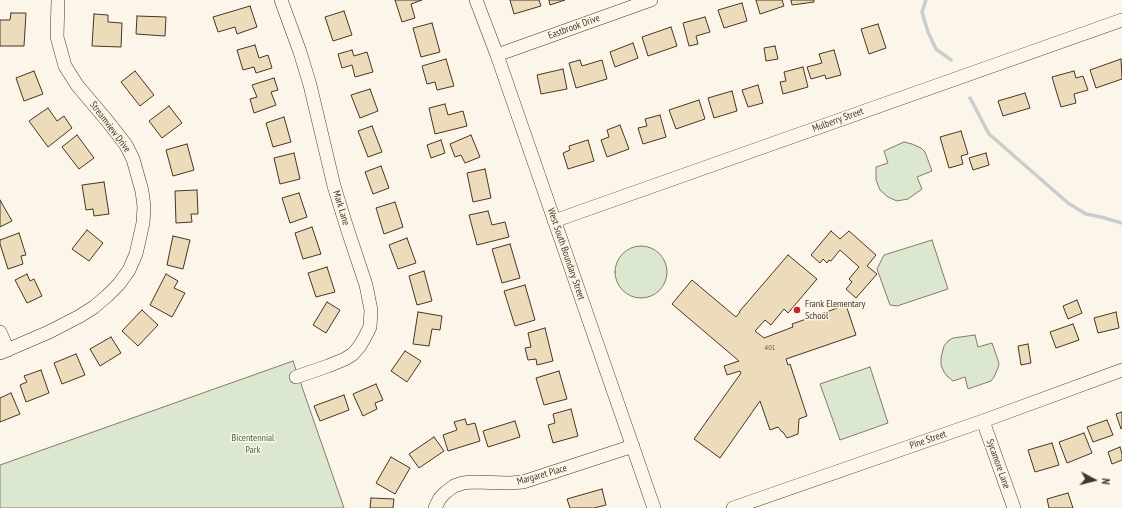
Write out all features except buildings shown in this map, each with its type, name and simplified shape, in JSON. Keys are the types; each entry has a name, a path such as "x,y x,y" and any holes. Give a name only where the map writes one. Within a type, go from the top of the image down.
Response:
{"street":[{"name":"Streamview Drive","path":"4,352 80,316 107,296 119,284 129,270 136,254 143,223 144,207 142,191 133,159 126,145 77,85 65,66 57,37 58,0"},
{"name":"Mark Lane","path":"282,0 310,85 334,186 366,285 371,310 371,319 367,333 353,354 345,359 296,377"},
{"name":"West South Boundary Street","path":"476,0 497,55 654,508"},
{"name":"Eastbrook Drive","path":"497,55 651,0"},
{"name":"Mulberry Street","path":"554,221 1122,20"},
{"path":"0,332 4,352"},
{"name":"Pine Street","path":"733,508 1122,370"},
{"name":"Sycamore Lane","path":"983,420 1014,508"},
{"name":"Margaret Place","path":"435,508 440,498 446,492 454,486 463,483 523,482 633,446"}],"green space":[{"path":"904,142 921,148 925,152 932,171 917,177 922,189 908,199 897,201 888,197 880,190 876,180 876,167 888,163 884,151"},
{"path":"932,240 948,289 897,306 890,305 877,269 884,255"},
{"path":"636,246 646,246 656,250 663,257 667,267 667,277 663,287 656,294 646,298 636,298 626,294 619,287 615,277 615,267 619,257 626,250"},
{"path":"975,335 978,347 992,343 999,363 991,381 968,389 965,377 953,381 947,376 941,365 941,358 944,346 948,341 953,338"},
{"name":"Bicentennial Park","path":"293,361 344,508 0,508 0,465"},
{"path":"870,367 888,423 840,440 820,384"}],"waterway":[{"path":"926,0 922,12 928,32 936,49 951,60"},
{"path":"970,98 989,134 1068,203 1086,214 1122,223"}],"place":[{"name":"Frank Elementary School","path":"797,310"}]}
